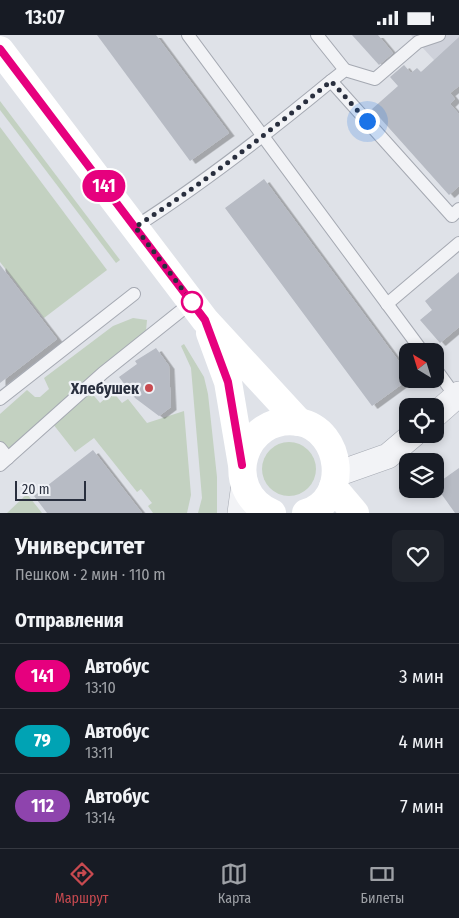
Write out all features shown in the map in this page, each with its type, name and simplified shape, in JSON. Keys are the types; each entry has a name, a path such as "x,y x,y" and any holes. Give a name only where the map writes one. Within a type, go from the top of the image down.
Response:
{"main road":[{"path":"0,49 198,311 299,422"},
{"path":"198,311 228,382 243,474 251,498 262,509 272,513"},
{"path":"243,474 248,445 261,431 279,423 299,422 312,427 328,441 336,460 335,481 324,502 306,513"},
{"path":"335,481 355,513"}],"street":[{"path":"444,407 458,395"},
{"path":"335,481 388,457 404,443"},
{"path":"240,513 243,474"}],"lane":[{"path":"188,35 416,343"},
{"path":"317,35 345,69 375,79 418,42 439,35"},
{"path":"135,227 190,192 263,137 345,69"},
{"path":"331,81 452,216 459,209"},
{"path":"387,304 459,243"},
{"path":"0,399 134,295"},
{"path":"0,448 4,462 103,373 198,311"},
{"path":"444,379 458,395"}],"shaded area":[{"path":"411,35 459,35 459,87 434,60"}],"green space":[{"path":"0,101 120,260 116,263 0,110"},
{"path":"0,127 107,270 44,318 0,262"},
{"path":"133,318 147,320 146,331 9,454 0,443 0,414 27,390 35,397 40,397 49,389 44,378 113,326"},
{"path":"184,344 204,377 208,394 217,477 217,513 198,513 202,498 191,368 181,346"},
{"path":"90,391 100,403 113,392 122,403 128,399 147,423 184,411 191,495 187,513 153,513 148,506 152,503 141,489 137,492 94,438 75,452 53,424"},
{"path":"289,442 299,444 308,450 314,459 316,469 314,479 308,488 299,494 289,496 279,494 270,488 264,479 262,469 264,459 270,450 279,444"},
{"path":"27,494 42,513 7,513"}],"building":[{"path":"97,35 156,35 229,133 190,161"},
{"path":"352,35 378,35 393,53 379,65"},
{"path":"459,37 459,86 450,93 455,99 450,104 459,114 459,186 449,195 372,109 398,86 390,77 404,65 411,73 417,68 421,72"},
{"path":"264,179 399,362 399,386 372,406 225,208"},
{"path":"0,265 57,339 0,383"},
{"path":"459,272 459,327 440,343 420,320 432,310 425,301"},
{"name":"Хлебушек","path":"156,348 169,366 171,407 159,416 135,398 119,377 137,364 135,361"},
{"path":"93,450 142,513 47,513 34,496"},
{"path":"459,468 459,513 455,513 444,498 444,479"}],"bus line":[{"name":"141","path":"0,49 205,320 228,382 242,465"}],"place":[{"name":"Хлебушек","path":"149,388"}],"route":[{"path":"192,302 135,227 190,192 263,137 331,81 367,121"}]}
